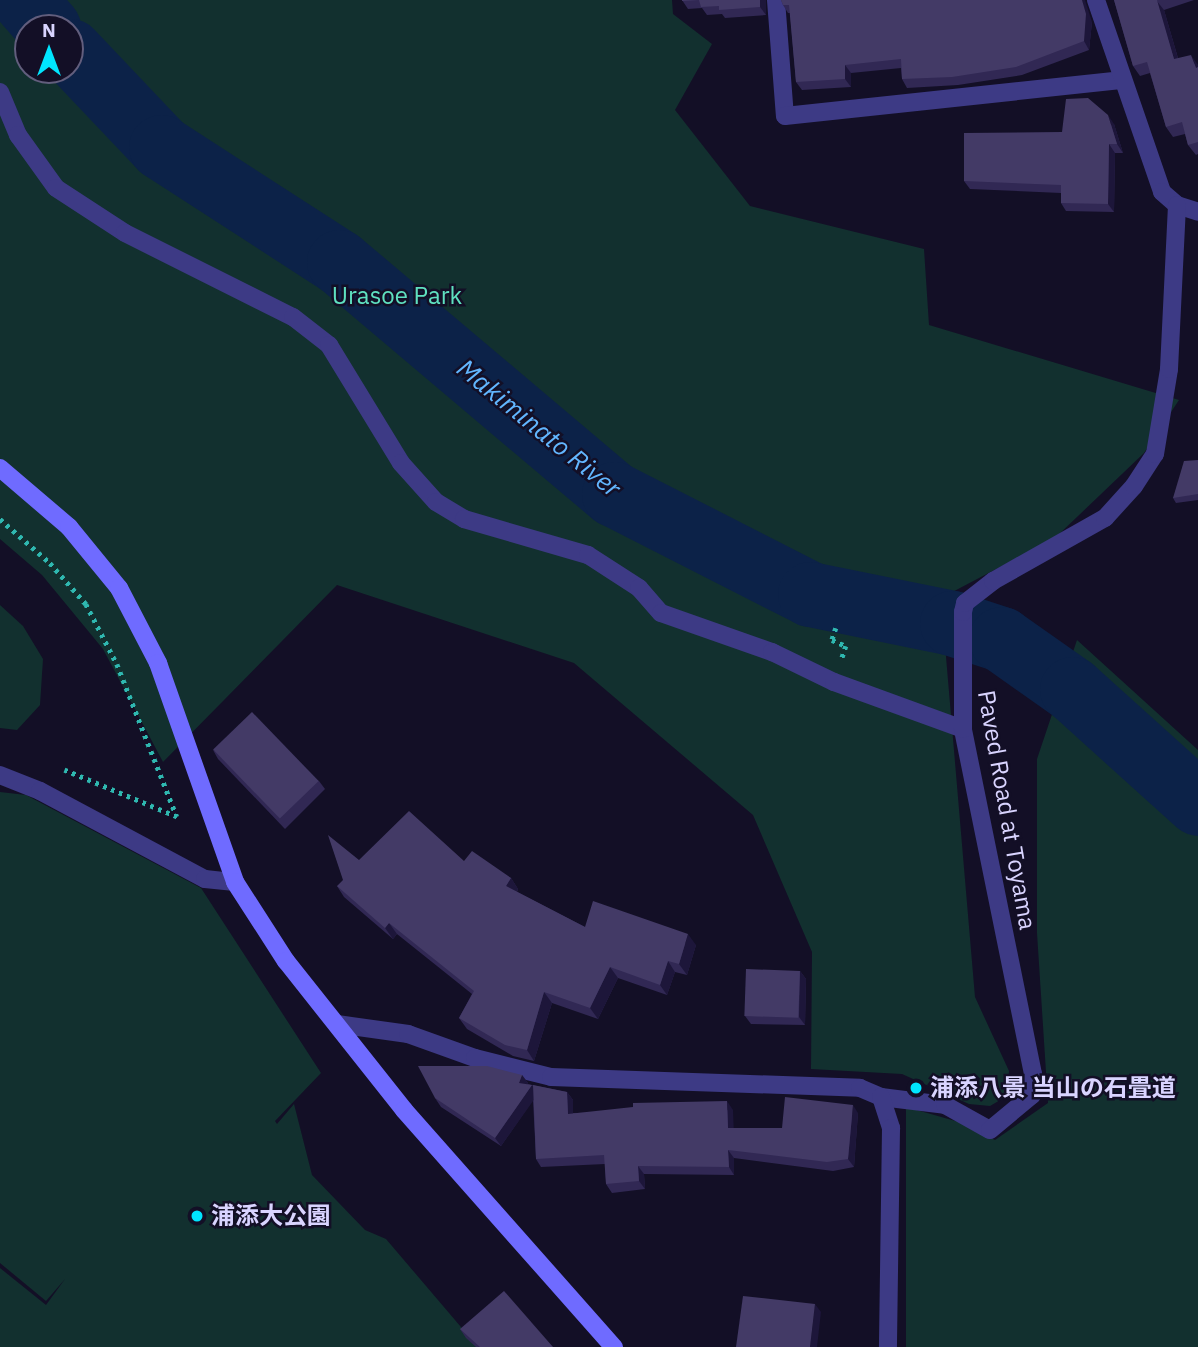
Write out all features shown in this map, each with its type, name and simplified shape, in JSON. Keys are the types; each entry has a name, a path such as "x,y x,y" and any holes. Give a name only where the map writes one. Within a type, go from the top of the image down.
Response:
{"street":[{"path":"776,0 785,116 1123,80"},
{"path":"1096,0 1162,192 1177,205 1198,212"},
{"path":"0,92 18,135 56,188 125,233 293,317 329,345 395,453 436,502 464,519 588,555 639,588 661,613 772,652 834,682 963,729"},
{"name":"Paved Road at Toyama","path":"881,1097 945,1105 990,1130 1032,1096 1033,1074 963,729 963,612 965,603 993,581 1105,518 1134,486 1154,454 1169,369 1177,205"},
{"path":"0,468 69,527 119,588 158,663 236,882 286,961 404,1110 614,1347"},
{"path":"0,775 40,791 205,879 236,882"},
{"path":"337,1024 408,1034 475,1058 551,1077 825,1084 860,1088 881,1097 891,1128 888,1347"}],"path":[{"path":"0,519 50,563 86,604 117,664 177,817 58,767"},
{"path":"836,628 832,640 845,646 842,656"}],"green space":[{"name":"Urasoe Park","path":"0,0 672,0 673,14 712,44 675,110 750,206 924,249 929,325 1179,400 1144,453 1055,538 941,598 975,997 1009,1071 1007,1096 990,1106 969,1104 902,1074 811,1069 812,952 753,815 574,663 337,585 163,762 103,649 42,575 0,539"},
{"path":"0,605 23,626 43,659 40,705 17,730 0,728"},
{"path":"1077,640 1198,750 1198,1347 906,1347 906,1107 959,1122 995,1140 1048,1103 1037,933 1037,759"},
{"path":"0,792 26,795 201,888 321,1073 275,1121 277,1124 294,1104 312,1175 365,1230 386,1239 478,1347 0,1347 0,1268 46,1305 65,1279 46,1301 0,1263"}],"building":[{"path":"699,0 760,0 760,7 719,10 719,6 701,7"},
{"path":"781,0 1082,0 1086,14 1084,41 1016,67 952,77 902,79 901,59 845,65 845,79 796,82 789,5 783,5"},
{"path":"1114,0 1157,0 1174,59 1191,55 1196,68 1198,67 1198,142 1188,145 1182,122 1166,127 1147,62 1133,66"},
{"path":"1088,98 1108,115 1117,144 1109,144 1108,204 1061,203 1061,185 964,181 964,133 1062,132 1066,99"},
{"path":"1198,460 1198,494 1173,498 1184,461"},
{"path":"252,712 319,781 280,819 213,750"},
{"path":"409,811 464,861 472,851 511,878 506,886 585,927 593,901 688,934 679,964 668,961 660,985 610,967 590,1008 544,992 527,1050 505,1045 459,1018 474,991 389,923 385,928 337,886 343,880 328,835 359,860"},
{"path":"746,969 800,971 798,1018 744,1016"},
{"path":"418,1066 487,1066 522,1075 519,1083 532,1085 495,1138 435,1098"},
{"path":"533,1085 567,1092 568,1114 633,1107 633,1103 727,1101 728,1128 782,1128 785,1097 853,1105 848,1159 827,1162 728,1150 729,1167 638,1166 639,1181 606,1184 604,1155 536,1159"},
{"path":"504,1291 553,1347 480,1347 460,1329"},
{"path":"743,1296 815,1304 810,1347 736,1347"}],"waterway":[{"name":"Makiminato River","path":"24,0 36,14"},
{"name":"Makiminato River","path":"84,66 161,147 339,262 614,494 810,594 952,623 1001,639 1072,689 1198,803"}],"place":[{"name":"浦添八景 当山の石畳道","path":"916,1088"},
{"name":"浦添大公園","path":"197,1216"}]}
